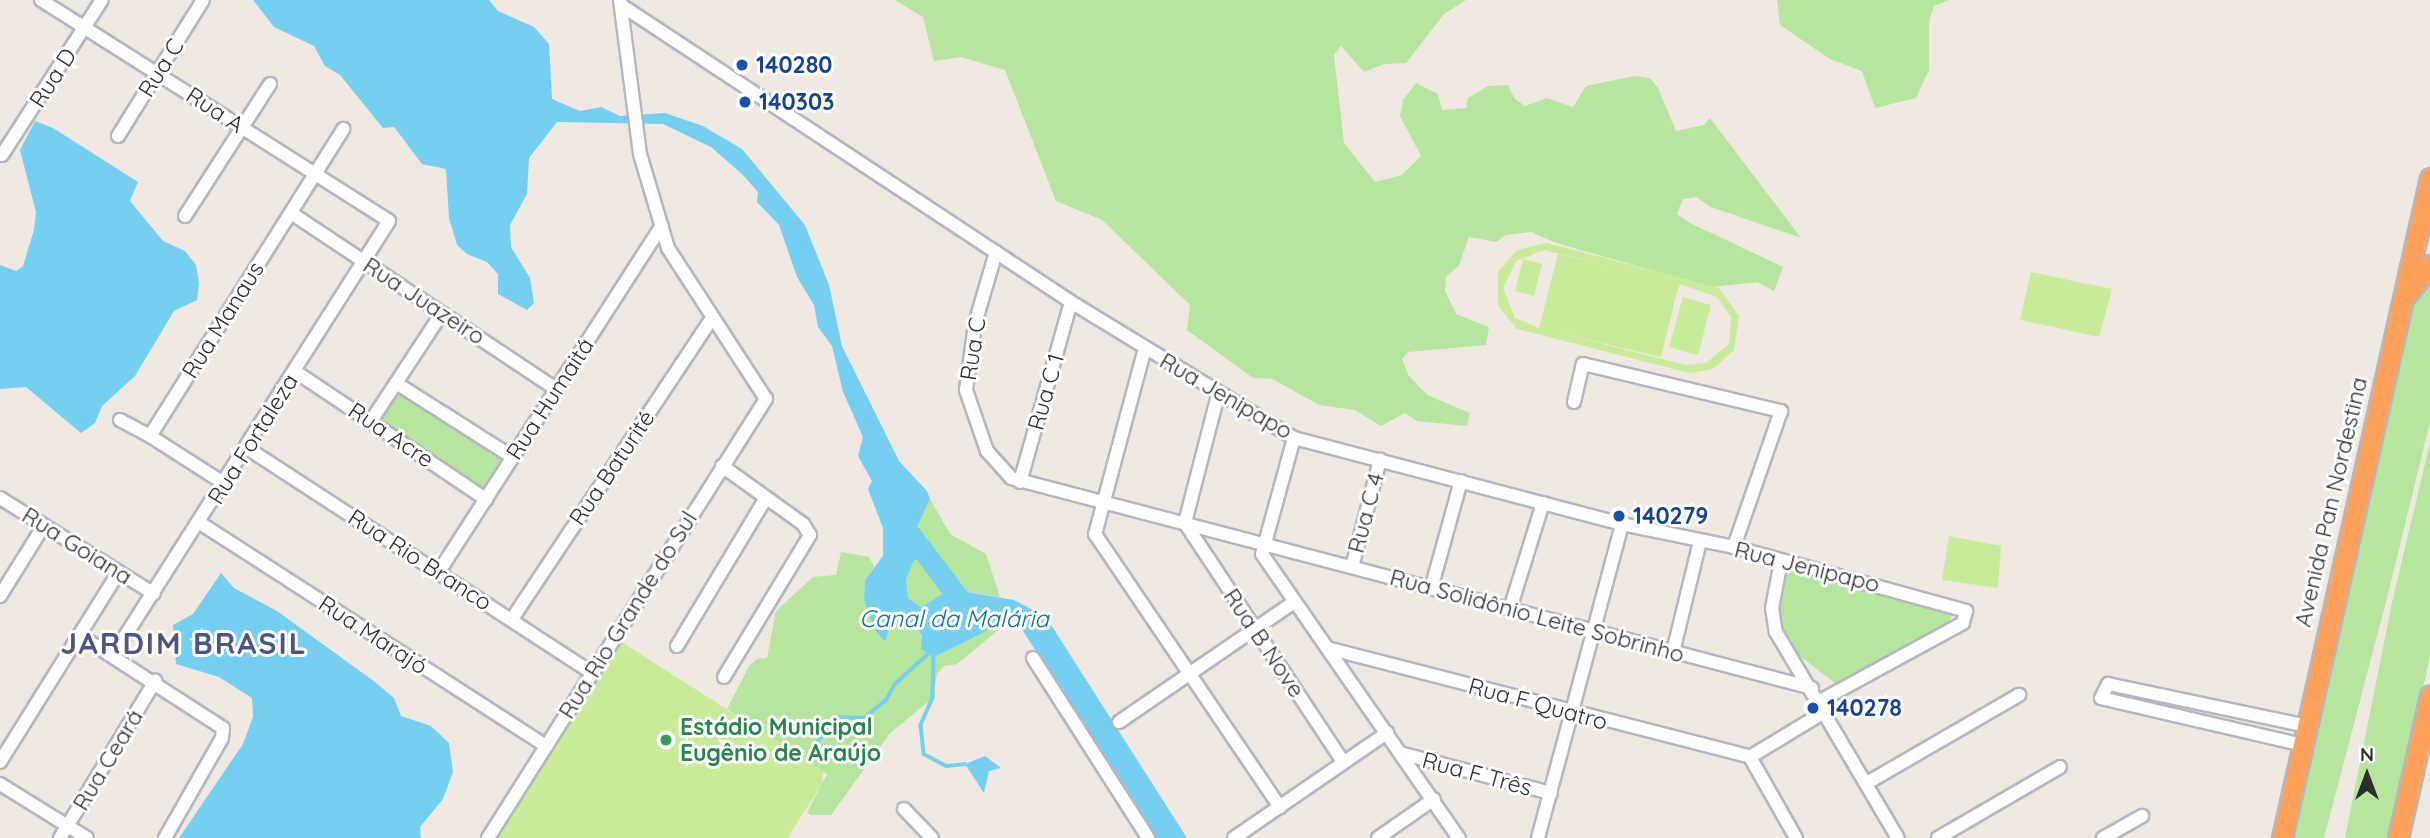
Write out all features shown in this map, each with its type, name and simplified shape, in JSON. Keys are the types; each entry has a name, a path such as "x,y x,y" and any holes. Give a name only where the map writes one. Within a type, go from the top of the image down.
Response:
{"highway":[{"name":"Avenida Pan Nordestina","path":"2283,838 2430,178"},
{"path":"2404,298 2430,265"},
{"path":"2398,838 2430,696"}],"street":[{"name":"Rua A","path":"41,0 389,221"},
{"name":"Rua D","path":"2,155 102,0"},
{"name":"Rua C","path":"118,136 203,0"},
{"path":"621,2 638,141 667,248 712,318"},
{"name":"Rua Jenipapo","path":"621,2 1071,302 1217,395 1294,438 1622,524 1734,547 1960,606 1967,614 1963,623 1823,706"},
{"path":"185,216 270,84"},
{"name":"Rua Manaus","path":"150,436 343,129"},
{"name":"Rua Juazeiro","path":"291,213 556,389"},
{"name":"Rua Fortaleza","path":"113,655 225,484 389,221"},
{"name":"Rua Humaitá","path":"438,573 662,226"},
{"name":"Rua C","path":"996,252 975,324 966,390 987,451 1016,480"},
{"name":"Rua C 1","path":"1016,480 1071,302"},
{"path":"371,421 442,313"},
{"name":"Rua Rio Grande do Sul","path":"488,838 764,401 764,393 712,318"},
{"name":"Rua Baturité","path":"512,619 712,318"},
{"path":"1144,348 1103,504 1093,526 1098,541 1188,677 1280,807"},
{"path":"1574,402 1583,364 1781,411 1734,547"},
{"name":"Rua Acre","path":"296,372 486,499"},
{"path":"396,383 512,457"},
{"path":"1185,523 1217,395"},
{"path":"120,420 225,484"},
{"path":"1294,438 1262,554 1293,603 1404,754 1459,838"},
{"name":"Rua Rio Branco","path":"247,447 592,673"},
{"name":"Rua C 4","path":"1352,567 1380,460"},
{"path":"722,466 803,524 810,535 724,677"},
{"name":"Rua Solidônio Leite Sobrinho","path":"1016,480 1812,688"},
{"path":"1432,589 1461,481"},
{"name":"Rua Goiana","path":"0,498 154,594"},
{"path":"677,646 766,498"},
{"path":"1510,609 1543,503"},
{"name":"Rua Marajó","path":"200,523 546,746"},
{"name":"Rua B Nove","path":"1185,523 1343,762"},
{"path":"1538,838 1572,713 1590,630 1622,524"},
{"path":"0,596 43,527"},
{"path":"1673,652 1700,541"},
{"path":"1781,561 1773,623 1898,838"},
{"path":"0,762 118,573"},
{"path":"1119,722 1293,603"},
{"path":"79,635 219,722 222,738 165,838"},
{"name":"Rua F Quatro","path":"1327,648 1750,757"},
{"path":"1033,658 1148,838"},
{"name":"Rua Ceará","path":"60,838 155,681"},
{"path":"2108,684 2306,735 2102,698 2108,684"},
{"path":"1867,783 2019,695"},
{"path":"1796,838 1750,757 1823,706"},
{"path":"1238,837 1387,733"},
{"name":"Rua F Três","path":"1404,754 1551,793"},
{"path":"1938,838 2060,767"},
{"path":"0,784 87,838"},
{"path":"1378,838 1434,799"},
{"path":"904,808 932,838"},
{"path":"2103,838 2142,816"},
{"path":"1781,838 1786,820"}],"green space":[{"path":"895,0 1466,0 1444,14 1406,63 1384,64 1364,72 1341,46 1334,55 1344,143 1375,182 1402,175 1421,156 1400,116 1403,100 1416,83 1438,94 1442,110 1466,108 1468,98 1488,86 1508,85 1515,99 1525,106 1547,98 1573,107 1586,86 1635,76 1650,78 1658,88 1676,131 1704,125 1710,118 1801,238 1711,207 1696,197 1683,199 1677,214 1688,222 1783,267 1774,291 1757,282 1711,287 1556,243 1531,232 1506,235 1496,242 1469,237 1459,265 1446,277 1445,291 1456,314 1489,327 1486,345 1408,352 1402,359 1409,376 1427,395 1470,413 1467,426 1417,421 1405,413 1381,426 1355,410 1319,405 1273,379 1253,378 1187,330 1190,305 1102,220 1056,201 1005,70 961,57 934,61 923,17"},
{"path":"1777,0 1949,0 1934,6 1929,21 1929,70 1916,98 1875,108 1862,71 1830,59 1780,25"},
{"path":"1547,243 1719,288 1739,316 1734,350 1713,369 1690,373 1517,329 1498,306 1498,272 1517,250","holes":["1544,250 1611,266 1558,254 1539,328 1515,318 1503,288 1516,261","1679,284 1717,297 1731,317 1729,344 1706,363 1686,365 1556,332 1661,357"]},
{"path":"1523,259 1542,264 1534,296 1515,291"},
{"path":"2430,268 2430,422 2388,594 2324,838 2287,838 2408,302"},
{"path":"2031,272 2112,289 2099,337 2020,320"},
{"path":"1683,297 1711,305 1698,355 1669,347"},
{"path":"399,387 508,456 486,490 378,419"},
{"path":"2430,443 2430,656 2390,838 2345,838 2393,598"},
{"path":"930,499 950,534 986,554 1000,597 962,591 944,593 921,607 908,598 906,580 913,562 921,556 934,556 917,527"},
{"path":"1949,536 2001,546 1998,588 1942,580"},
{"path":"841,552 869,557 874,567 865,580 864,600 884,642 889,629 900,623 914,624 934,657 983,633 1004,617 1014,617 957,664 944,666 937,674 933,698 890,733 831,815 811,815 807,813 827,774 727,709 749,666 757,659 767,658 776,611 813,577 836,575"},
{"path":"1784,559 1954,611 1945,629 1836,684 1773,635"},
{"name":"Estádio Municipal Eugênio de Araújo","path":"620,641 823,771 822,784 787,838 498,838"}],"water":[{"path":"253,0 489,0 498,11 534,27 549,44 552,99 580,111 601,107 620,116 665,113 703,126 742,149 805,225 829,285 842,346 899,461 927,491 930,499 917,527 934,556 921,556 913,562 906,580 908,598 921,607 944,593 962,591 1014,600 1046,617 1187,838 1156,838 1014,617 1004,617 983,633 934,657 921,649 922,636 914,624 900,623 889,629 885,642 874,628 864,600 865,580 883,556 883,528 868,489 872,481 858,456 863,437 843,392 832,346 818,327 814,305 797,277 779,225 757,202 758,192 742,174 711,147 663,124 557,122 529,158 527,194 510,225 511,247 530,278 534,303 527,310 498,294 498,274 487,262 467,254 457,245 449,218 446,169 422,164 394,127 383,128 340,75 325,66 314,46 274,27"},
{"path":"35,121 53,128 138,182 130,201 163,241 185,251 196,265 199,283 197,300 174,311 135,376 102,406 95,423 81,433 26,387 0,389 0,265 16,271 23,266 34,230 36,212 20,150"},
{"path":"221,573 234,588 277,611 375,682 394,698 401,716 431,726 449,743 453,772 443,799 420,827 421,838 179,838 243,744 253,717 252,698 219,677 176,664 173,625 193,614"},
{"path":"985,756 1001,768 989,771 984,793 965,764"}],"waterway":[{"name":"Canal da Malária","path":"911,535 964,605 977,606"},
{"path":"816,744 837,717 864,718 886,700 895,684 930,652"},
{"path":"934,653 933,698 921,725 924,754 947,766 965,764"}],"place":[{"name":"140280","path":"742,65"},
{"name":"140303","path":"745,102"},
{"name":"140279","path":"1619,516"},
{"name":"140278","path":"1813,708"},
{"name":"Estádio Municipal Eugênio de Araújo","path":"666,740"}],"district":[{"name":"JARDIM BRASIL","path":"184,643"}]}
